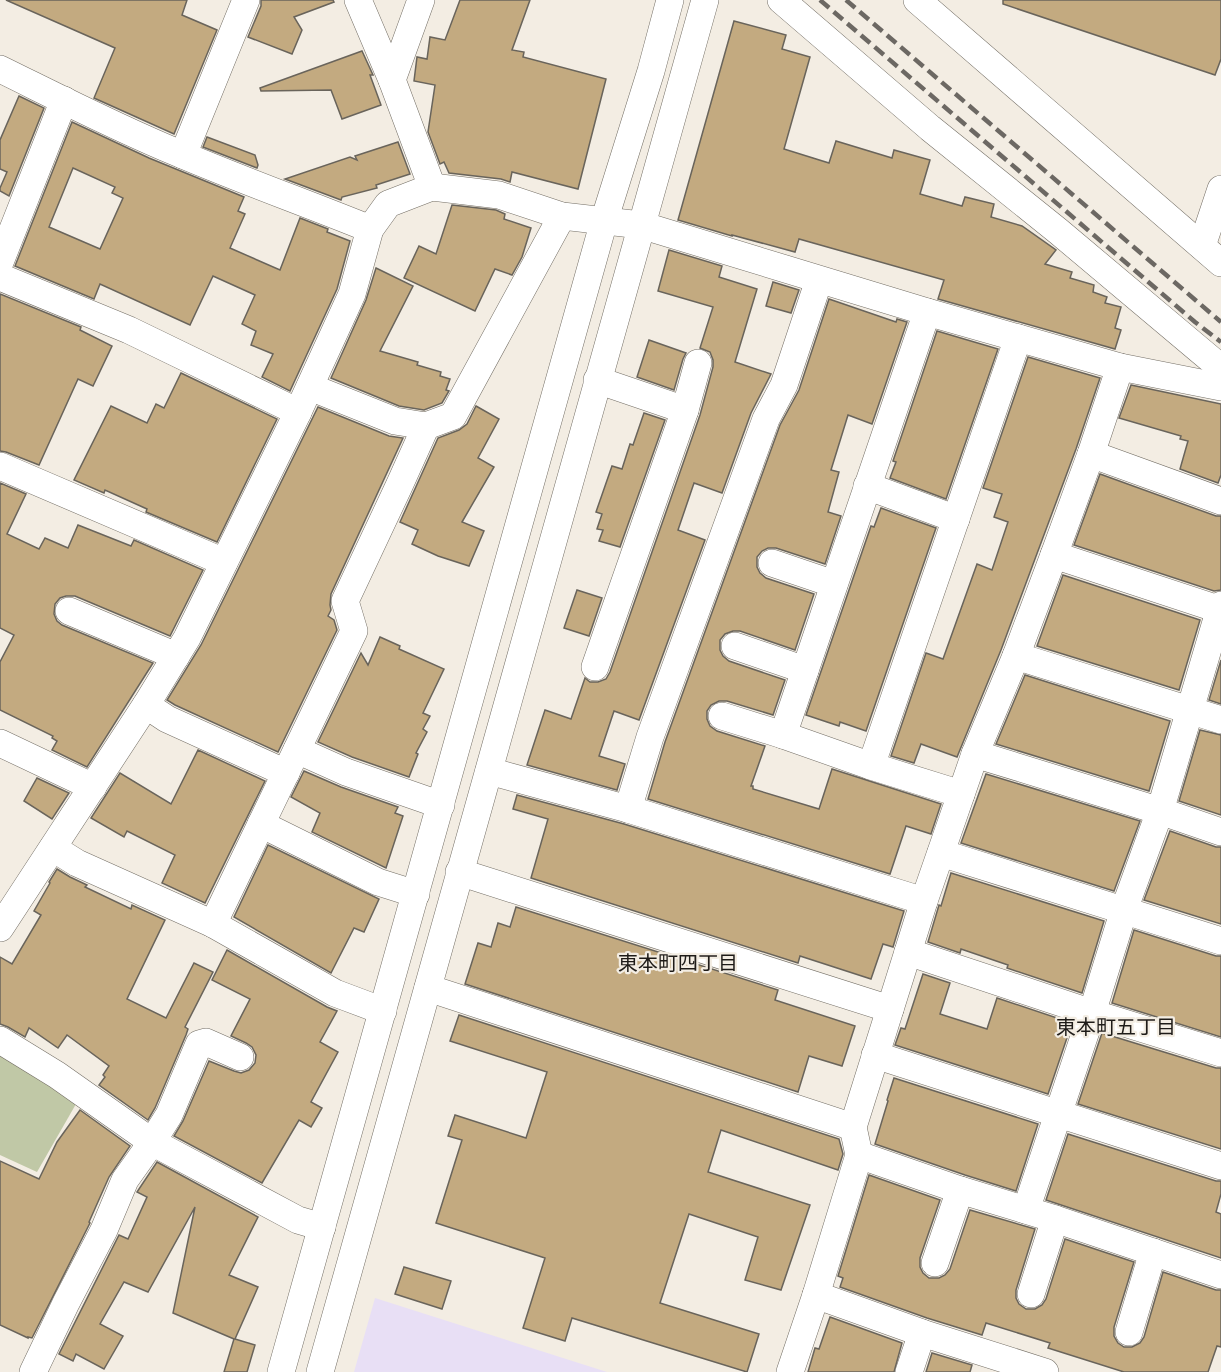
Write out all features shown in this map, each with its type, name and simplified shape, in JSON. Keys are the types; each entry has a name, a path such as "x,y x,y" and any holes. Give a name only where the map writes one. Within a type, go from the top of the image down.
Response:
{"street":[{"path":"183,155 246,0"},
{"path":"358,0 392,80 432,187"},
{"path":"392,80 421,0"},
{"path":"320,1372 705,0"},
{"path":"781,0 930,128 1058,231 1221,368"},
{"path":"917,0 1211,254"},
{"path":"281,1372 604,221 651,71 668,1"},
{"path":"0,69 183,155 370,229"},
{"path":"0,262 64,100"},
{"path":"0,928 8,899 53,848 187,638 310,387 352,294 370,229 388,204 432,187 499,195 562,216 641,225 1120,368 1221,387"},
{"path":"1211,254 1221,189"},
{"path":"310,387 395,421 426,426 453,416 562,216"},
{"path":"0,277 129,330 298,412"},
{"path":"628,809 650,737 766,418 784,385 819,280"},
{"path":"783,735 927,312"},
{"path":"871,766 1018,338"},
{"path":"595,667 685,410 698,363"},
{"path":"790,1372 859,1155 853,1127 924,901 975,754 1016,656 1054,555 1120,368"},
{"path":"597,380 685,410"},
{"path":"213,924 354,631 345,601 426,426"},
{"path":"1091,454 1221,501"},
{"path":"0,466 224,562"},
{"path":"867,486 956,519"},
{"path":"1026,1210 1124,910 1160,811 1221,608 1054,555"},
{"path":"772,563 834,584"},
{"path":"69,611 176,656"},
{"path":"735,646 805,670"},
{"path":"1016,656 1221,720"},
{"path":"146,705 167,719 291,762 346,772 441,806"},
{"path":"722,716 961,794"},
{"path":"0,743 93,788"},
{"path":"975,754 1221,832"},
{"path":"489,771 628,809 924,901"},
{"path":"261,824 378,882 416,894"},
{"path":"53,848 78,863 213,924 335,993 383,1011"},
{"path":"941,853 1221,941"},
{"path":"459,872 890,1009"},
{"path":"908,952 1221,1053"},
{"path":"428,988 853,1127"},
{"path":"0,1040 57,1075 152,1142 298,1220 322,1227"},
{"path":"33,1372 104,1230 125,1180 169,1115 200,1044 206,1042 240,1057"},
{"path":"876,1055 1221,1166"},
{"path":"859,1155 1221,1275"},
{"path":"935,1263 960,1190"},
{"path":"1031,1294 1055,1219"},
{"path":"1129,1332 1153,1252"},
{"path":"816,1295 922,1333 1045,1372"},
{"path":"909,1372 922,1333"}],"shaded area":[{"path":"375,1298 607,1372 354,1372"}],"green space":[{"path":"0,1048 80,1097 37,1172 0,1155"}],"building":[{"path":"6,0 187,0 182,15 217,30 174,134 94,98 115,48"},
{"path":"261,0 333,0 334,2 294,17 302,30 292,54 248,37 261,6"},
{"path":"460,0 530,0 512,50 524,52 523,57 606,79 578,189 512,172 510,182 449,173 444,162 440,164 428,132 435,85 414,81 417,57 427,59 430,37 445,40"},
{"path":"1003,0 1221,0 1221,59 1215,75 1003,4"},
{"path":"734,21 786,35 782,49 810,57 784,149 829,163 836,141 892,158 894,150 930,160 920,194 962,206 965,197 994,204 991,217 1022,226 1056,250 1045,264 1072,272 1070,278 1094,285 1093,292 1107,297 1105,303 1121,307 1115,328 1121,330 1115,349 938,299 944,280 799,239 795,252 678,220"},
{"path":"362,51 373,75 370,75 381,105 342,119 331,90 261,91 260,88"},
{"path":"19,96 44,108 9,196 0,191 7,172 0,169 0,140"},
{"path":"72,122 149,158 244,197 238,211 245,214 230,248 280,270 300,218 350,241 337,289 290,391 262,377 273,354 251,345 256,331 242,324 255,295 213,276 190,325 100,284 94,299 15,266","holes":["73,168 115,187 112,193 123,198 100,249 49,227"]},
{"path":"207,137 255,155 257,168 203,147"},
{"path":"398,142 410,174 376,185 377,188 342,197 341,200 285,179 350,157 357,160 355,156"},
{"path":"452,205 496,210 505,214 504,219 531,228 522,257 512,275 495,269 475,311 404,278 419,246 436,254"},
{"path":"669,250 722,266 719,277 757,289 735,362 771,374 751,413 722,493 694,483 678,530 705,540 639,720 614,711 599,756 625,764 617,790 527,765 545,710 571,719 585,678 590,682 598,682 606,679 610,672 700,415 713,360 710,352 700,348 713,307 658,291"},
{"path":"376,268 413,286 380,351 418,362 417,365 441,372 440,376 450,379 446,390 449,391 442,403 424,410 399,406 331,378 366,300"},
{"path":"773,282 799,290 791,313 766,306"},
{"path":"0,294 81,327 80,330 112,346 93,386 78,379 39,465 0,451"},
{"path":"829,299 896,322 897,319 907,322 872,424 848,415 831,470 839,472 828,512 841,516 825,564 776,548 768,548 757,557 757,567 766,578 814,594 795,650 740,631 725,634 720,640 720,650 729,661 785,680 773,715 727,701 719,701 711,705 707,711 707,719 710,726 717,731 765,746 751,786 753,789 819,809 832,769 941,804 931,834 906,826 890,874 648,799 665,742 780,425 799,390"},
{"path":"937,331 998,349 946,499 890,478 896,462 893,461"},
{"path":"649,340 686,353 674,390 637,377"},
{"path":"1028,357 1100,378 1076,449 1001,650 957,757 921,744 914,763 891,756 926,653 943,659 977,564 992,570 1008,522 994,517 1002,494 983,488"},
{"path":"181,373 277,419 217,542 146,512 147,509 105,490 104,493 74,480 111,406 147,423 156,404 164,408"},
{"path":"1131,385 1221,404 1221,475 1218,483 1180,469 1188,441 1180,439 1181,436 1119,418"},
{"path":"476,406 499,419 478,458 494,467 462,522 484,531 469,566 438,556 412,544 418,530 400,522 438,438 459,430 467,424"},
{"path":"318,407 389,436 403,438 331,594 331,610 328,616 334,620 337,630 278,752 167,700 201,645"},
{"path":"644,413 665,420 620,547 599,541 603,530 597,529 602,514 596,512 612,466 622,469"},
{"path":"1100,474 1221,516 1221,590 1214,591 1074,545"},
{"path":"0,483 26,494 7,534 39,549 45,538 68,548 78,525 131,546 134,540 203,570 170,636 75,596 60,598 55,604 54,614 62,625 153,663 87,767 52,750 57,741 52,738 53,736 0,710 0,662 14,635 0,628"},
{"path":"881,508 936,528 866,731 840,722 839,726 806,715 871,526 874,527"},
{"path":"1063,575 1200,620 1179,690 1037,646"},
{"path":"577,590 602,598 589,636 564,628"},
{"path":"380,637 400,646 399,649 444,669 423,713 430,716 423,729 427,732 416,753 418,754 409,777 318,742 361,653 368,665"},
{"path":"1221,660 1221,704 1209,700"},
{"path":"1025,675 1170,721 1149,791 996,744"},
{"path":"1200,730 1221,735 1221,815 1179,801"},
{"path":"198,750 265,781 205,903 162,883 175,855 127,831 124,837 91,818 120,773 171,804"},
{"path":"304,771 398,807 395,813 403,816 386,868 312,832 320,813 291,797"},
{"path":"986,774 1140,821 1114,891 961,843"},
{"path":"37,778 69,793 52,819 24,801"},
{"path":"517,795 624,824 904,911 893,947 883,944 871,979 800,956 798,963 531,878 548,819 513,809"},
{"path":"1170,831 1221,847 1221,924 1144,900"},
{"path":"268,845 379,899 364,932 354,928 331,973 234,917"},
{"path":"57,869 87,885 85,887 131,909 132,905 165,920 127,999 166,1018 194,963 213,972 185,1027 188,1029 186,1035 148,1120 99,1085 109,1066 67,1035 58,1048 29,1028 25,1037 0,1024 0,957 12,964 41,915 34,911"},
{"path":"951,873 1104,921 1082,993 1007,968 1008,965 961,949 960,953 928,942"},
{"path":"516,907 778,990 775,1000 855,1026 842,1066 809,1056 798,1092 465,984 478,943 491,947 498,923 510,927"},
{"path":"1134,930 1221,956 1221,1037 1112,1003"},
{"path":"227,950 337,1011 320,1042 338,1052 311,1102 322,1108 311,1127 299,1120 262,1183 174,1136 183,1121 209,1061 241,1073 249,1070 255,1063 256,1055 252,1047 231,1036 250,999 212,980"},
{"path":"923,974 950,983 940,1014 987,1029 997,998 1072,1023 1048,1094 895,1045 901,1028 905,1029"},
{"path":"459,1015 839,1139 843,1154 838,1170 721,1130 708,1172 810,1205 781,1290 745,1280 758,1237 689,1214 660,1303 759,1334 747,1372 572,1318 565,1341 523,1328 545,1258 436,1223 462,1140 448,1136 455,1115 526,1138 547,1072 450,1041"},
{"path":"1102,1033 1221,1068 1221,1149 1078,1104"},
{"path":"894,1078 1038,1124 1016,1191 875,1144"},
{"path":"80,1110 130,1146 109,1177 90,1223 32,1338 28,1338 0,1325 0,1161 39,1179 57,1142"},
{"path":"1068,1134 1221,1181 1221,1194 1216,1212 1221,1214 1221,1258 1046,1200"},
{"path":"157,1162 258,1217 229,1275 258,1287 235,1339 255,1345 247,1372 224,1372 234,1339 173,1313 195,1207 148,1292 124,1282 100,1324 123,1336 104,1369 76,1354 73,1361 59,1354 119,1235 128,1239 147,1197 137,1192"},
{"path":"869,1175 940,1200 920,1258 920,1267 929,1278 939,1278 950,1269 970,1210 1035,1229 1016,1290 1019,1304 1026,1309 1035,1309 1046,1299 1065,1239 1134,1262 1114,1327 1114,1336 1124,1347 1132,1347 1140,1343 1144,1337 1163,1272 1221,1290 1221,1347 1217,1346 1208,1372 1124,1372 1048,1348 1050,1343 986,1323 982,1335 840,1287 843,1278 838,1276"},
{"path":"404,1267 451,1281 442,1309 395,1294"},
{"path":"830,1317 902,1343 894,1372 808,1372 815,1348 819,1349"},
{"path":"932,1353 972,1365 970,1372 926,1372"}],"railway":[{"path":"820,0 1221,342"},
{"path":"846,0 1221,322"}],"district":[{"name":"東本町四丁目","path":"678,963"},
{"name":"東本町五丁目","path":"1116,1027"}]}
